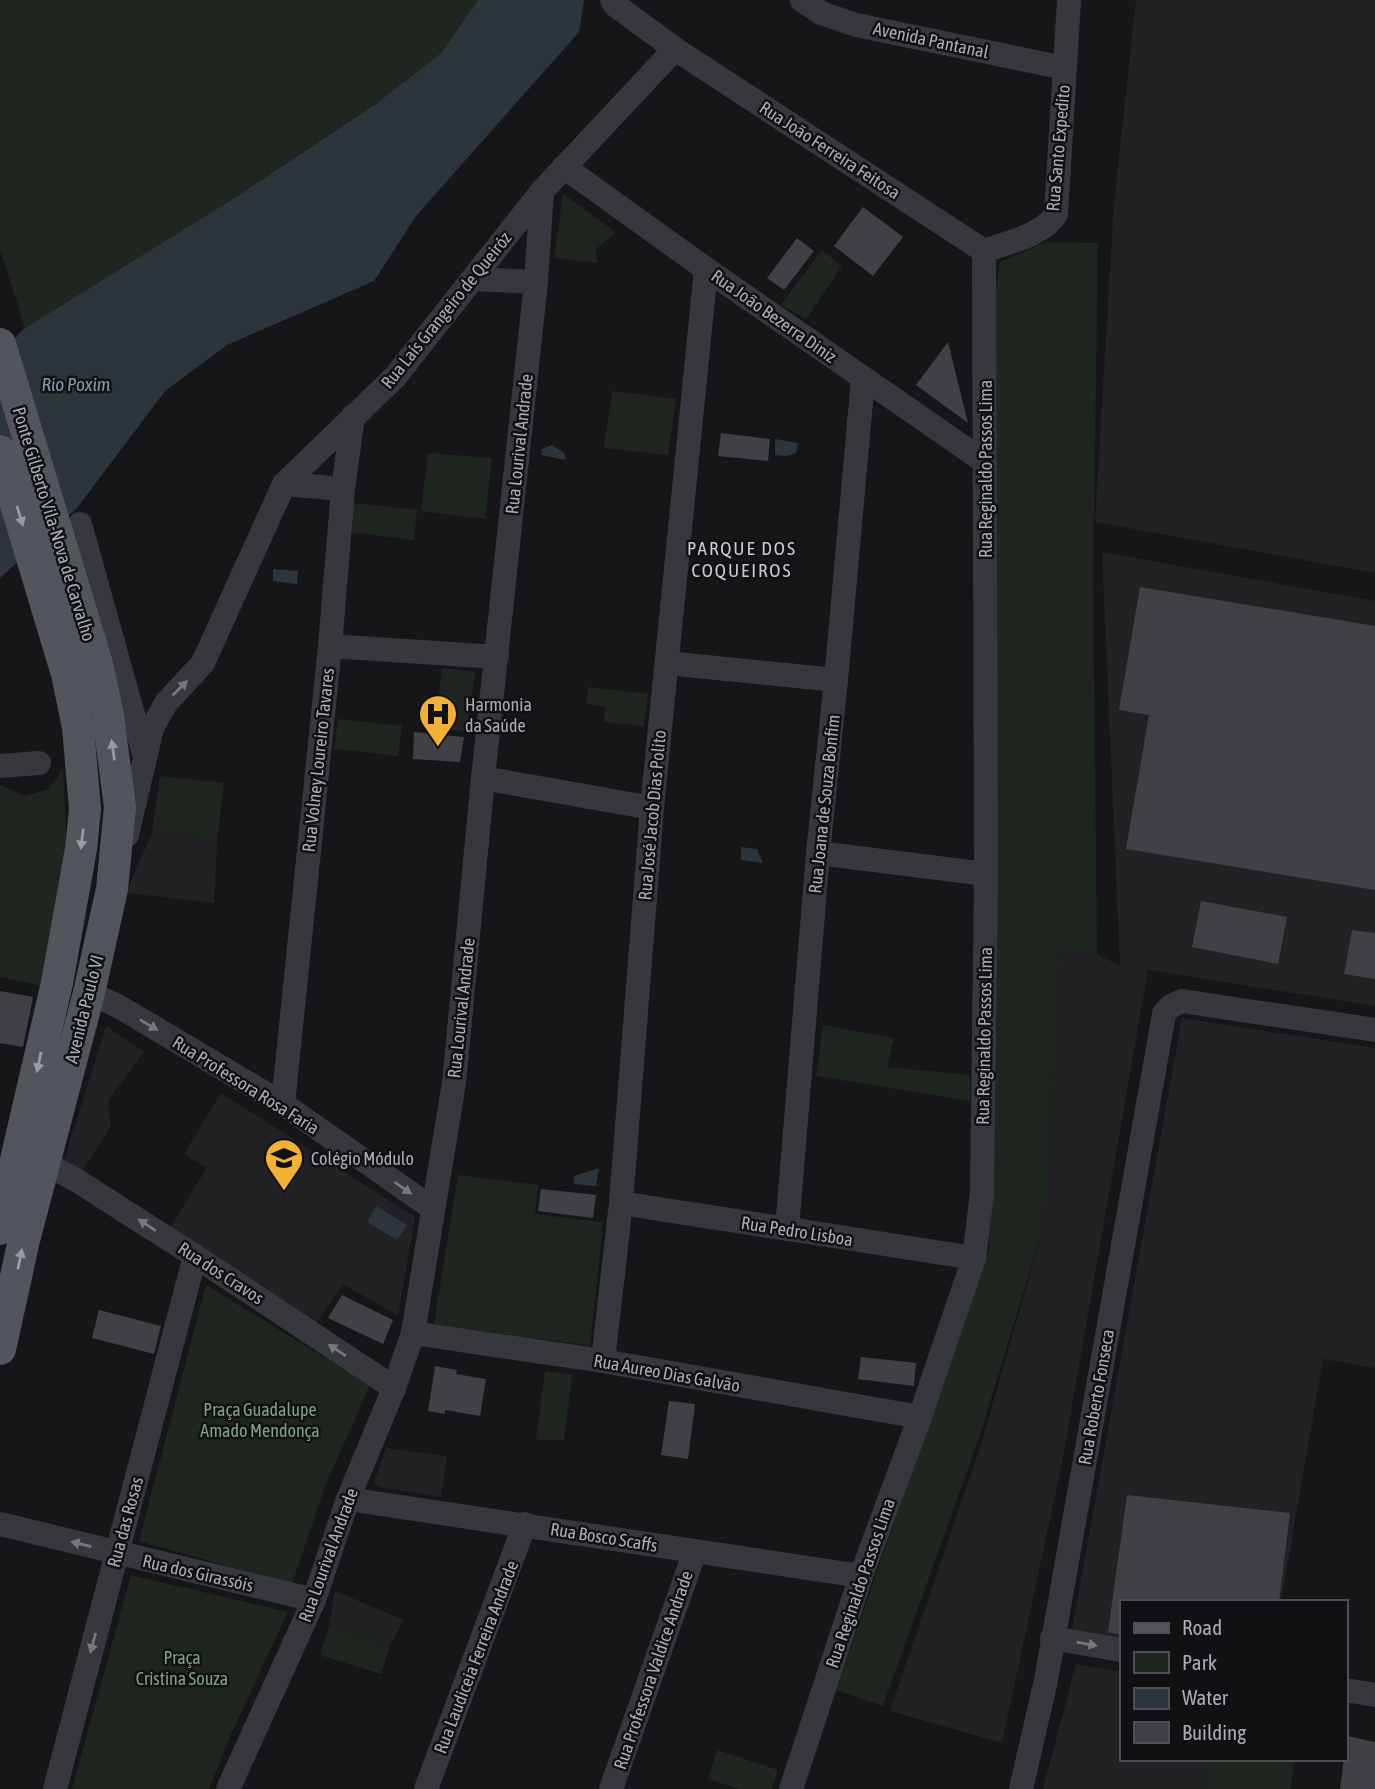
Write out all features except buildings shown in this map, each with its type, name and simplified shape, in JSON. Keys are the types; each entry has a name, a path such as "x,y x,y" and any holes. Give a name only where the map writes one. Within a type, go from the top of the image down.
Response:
{"main road":[{"name":"Ponte Gilberto Vila-Nova de Carvalho","path":"0,344 97,664"},
{"name":"Ponte Gilberto Vila-Nova de Carvalho","path":"0,451 67,674"},
{"name":"Avenida Paulo VI","path":"0,1349 24,1240 22,1148 89,993 112,889 120,807 108,715 97,664"},
{"name":"Avenida Paulo VI","path":"0,1228 22,1148 57,983 81,849 85,808 78,727 67,674"}],"street":[{"name":"Rua João Ferreira Feitosa","path":"612,0 615,5 675,49 984,251"},
{"name":"Avenida Pantanal","path":"802,0 821,12 856,25 1065,68"},
{"name":"Rua Santo Expedito","path":"984,251 1040,230 1050,223 1056,214 1069,0"},
{"name":"Rua Laís Grangeiro de Queiróz","path":"112,889 133,816 152,728 166,703 204,663 284,484 395,377 542,191 675,49"},
{"name":"Rua João Bezerra Diniz","path":"564,167 985,462"},
{"name":"Rua Lourival Andrade","path":"228,1789 314,1600 348,1499 394,1388 413,1333 454,1083 483,778 536,282 542,191"},
{"name":"Rua Reginaldo Passos Lima","path":"791,1789 861,1576 920,1417 974,1258 982,1193 986,874 984,251"},
{"name":"Rua José Jacob Dias Polito","path":"603,1361 621,1203 652,808 706,269"},
{"path":"473,279 536,282"},
{"name":"Rua Joana de Souza Bonfim","path":"787,1229 818,853 863,379"},
{"name":"Rua Volney Loureiro Tavares","path":"283,1104 330,646 343,489 353,416"},
{"path":"284,484 343,489"},
{"path":"80,524 146,758"},
{"path":"330,646 497,657"},
{"path":"667,663 836,680"},
{"path":"0,766 39,763"},
{"path":"483,778 652,808"},
{"path":"818,853 986,874"},
{"name":"Rua Professora Rosa Faria","path":"89,993 117,1006 283,1104 432,1208"},
{"name":"Rua Roberto Fonseca","path":"1021,1789 1046,1680 1164,1014 1171,1006 1182,1001 1375,1030"},
{"name":"Rua dos Cravos","path":"22,1148 195,1256 394,1388"},
{"name":"Rua Pedro Lisboa","path":"621,1203 974,1258"},
{"name":"Rua das Rosas","path":"55,1789 195,1256"},
{"name":"Rua Aureo Dias Galvão","path":"413,1333 603,1361 920,1417"},
{"name":"Rua Bosco Scaffs","path":"348,1499 861,1576"},
{"name":"Rua dos Girassóis","path":"0,1524 314,1600"},
{"name":"Rua Laudiceia Ferreira Andrade","path":"426,1789 526,1524"},
{"name":"Rua Professora Valdice Andrade","path":"611,1789 695,1551"},
{"path":"1052,1638 1120,1650"},
{"path":"1347,1690 1375,1695"}],"shaded area":[{"path":"1136,0 1375,0 1375,573 1095,522 1114,204"},
{"path":"1102,552 1375,601 1375,1006 1148,970 1062,1463 1002,1743 890,1711 982,1442 1045,1221 1063,946 1097,955 1120,965"},
{"path":"152,833 217,841 214,903 126,893"},
{"path":"1182,1018 1375,1048 1375,1368 1323,1359 1281,1600 1120,1600 1120,1639 1072,1630"},
{"path":"106,1026 144,1052 108,1101 111,1126 82,1171 64,1161"},
{"name":"Colégio Módulo","path":"221,1093 415,1217 398,1316 343,1284 316,1324 169,1229 207,1168 184,1154"},
{"path":"386,1448 447,1456 441,1497 379,1487 374,1483"},
{"path":"335,1591 404,1620 390,1645 329,1626"},
{"path":"1076,1664 1120,1672 1120,1761 1211,1761 1204,1789 1043,1789"}],"green space":[{"path":"0,0 478,0 441,53 377,103 228,202 25,328 0,249"},
{"path":"563,194 616,232 595,250 598,263 554,258"},
{"path":"1046,242 1098,243 1093,576 1097,955 1063,947 1045,1221 981,1432 883,1706 836,1690 989,1249 997,931 996,292 1000,262"},
{"path":"822,250 842,266 806,319 781,305"},
{"path":"612,391 676,399 668,455 604,448"},
{"path":"428,453 492,458 485,519 421,511"},
{"path":"353,503 417,510 414,540 349,532"},
{"path":"442,668 475,672 467,732 435,728"},
{"path":"588,687 648,694 644,726 604,722 605,707 586,704"},
{"path":"338,719 402,726 398,756 334,749"},
{"path":"63,769 66,828 64,891 43,986 0,977 0,785 24,796 49,789"},
{"path":"160,776 224,783 217,841 152,833"},
{"path":"823,1025 894,1038 887,1067 970,1075 970,1101 816,1076"},
{"path":"458,1175 538,1185 535,1214 603,1222 590,1346 434,1324"},
{"name":"Praça Guadalupe Amado Mendonça","path":"206,1285 370,1385 324,1489 292,1584 139,1541"},
{"path":"545,1371 572,1375 564,1440 536,1440"},
{"name":"Praça Cristina Souza","path":"131,1575 288,1612 231,1734 209,1789 72,1789"},
{"path":"329,1626 390,1645 381,1674 320,1655"},
{"path":"717,1750 778,1770 772,1789 739,1789 708,1779"},
{"path":"1211,1761 1295,1761 1290,1789 1204,1789"}],"water":[{"name":"Rio Poxim","path":"478,0 584,0 579,32 416,216 374,281 227,345 165,391 77,508 0,578 0,352 25,328 228,202 377,103 441,53"},
{"path":"775,439 798,443 796,453 787,456 775,455"},
{"path":"552,445 564,453 566,460 541,455 542,449"},
{"path":"273,569 298,571 297,584 273,581"},
{"path":"741,847 757,849 763,863 741,860"},
{"path":"599,1168 596,1186 574,1184 574,1176"},
{"path":"376,1206 407,1225 397,1240 367,1222"}],"place":[{"name":"Harmonia da Saúde","path":"438,748"},
{"name":"Colégio Módulo","path":"284,1192"}],"district":[{"name":"PARQUE DOS COQUEIROS","path":"742,559"}]}
